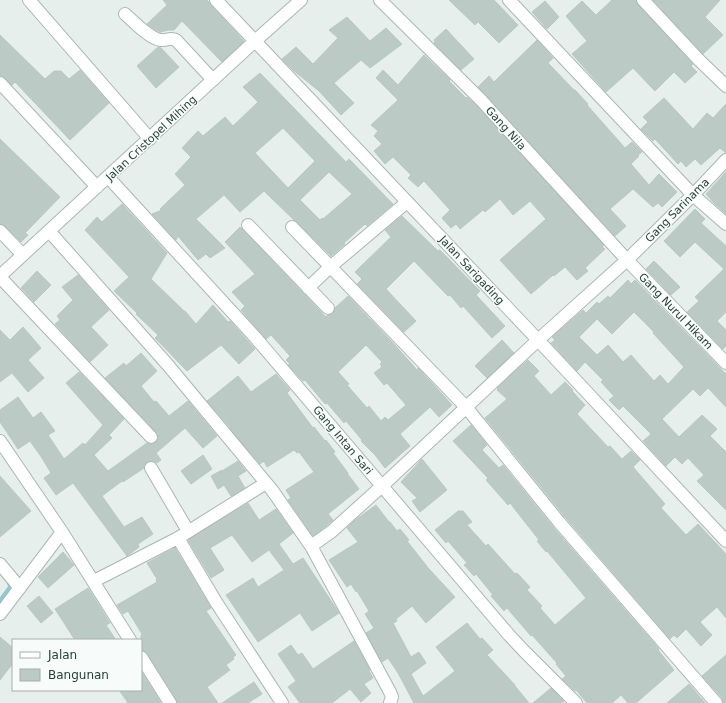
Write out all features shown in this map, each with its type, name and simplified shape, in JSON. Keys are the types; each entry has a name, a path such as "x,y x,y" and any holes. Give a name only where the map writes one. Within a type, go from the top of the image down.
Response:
{"street":[{"path":"30,0 150,139"},
{"name":"Jalan Sarigading","path":"216,0 726,541"},
{"name":"Jalan Cristopel Mihing","path":"0,277 255,41 302,0"},
{"name":"Gang Nila","path":"380,0 481,100 627,260"},
{"path":"509,0 693,195 726,224"},
{"path":"643,0 726,86"},
{"path":"125,14 144,31 156,38 161,40 171,38 176,40 213,80"},
{"path":"0,83 97,187"},
{"name":"Gang Sarinama","path":"311,546 326,537 538,340 627,260 726,160"},
{"name":"Gang Intan Sari","path":"108,177 255,337 509,635 576,703"},
{"path":"308,288 330,267 407,202"},
{"path":"248,225 328,308"},
{"path":"292,227 466,407 559,522 716,703"},
{"path":"0,231 23,255"},
{"path":"50,231 167,364 266,483 311,546 390,692 392,697 390,703"},
{"name":"Gang Nurul Hikam","path":"627,260 726,362"},
{"path":"0,277 151,436"},
{"path":"0,441 62,532 129,639"},
{"path":"151,468 216,602 282,703"},
{"path":"94,581 183,534 266,483"},
{"path":"0,614 62,532"},
{"path":"0,564 20,588"},
{"path":"142,659 170,703"}],"building":[{"path":"163,0 207,0 244,41 222,62 182,21 174,30 161,32 156,30 147,24 167,5"},
{"path":"449,0 494,0 518,25 499,43 478,22 475,25"},
{"path":"612,0 636,0 638,5 693,64 691,66 697,72 685,83 674,72 655,91 633,68 606,92 572,54 587,41 566,16 582,1 596,15"},
{"path":"653,0 720,0 705,17 723,35 703,54"},
{"path":"545,1 559,17 547,29 532,12"},
{"path":"347,17 370,41 386,28 402,44 370,68 361,60 334,83 354,103 341,115 319,91 294,71 282,59 296,47 313,64 338,38 329,30"},
{"path":"446,29 474,59 461,70 434,43 434,40"},
{"path":"0,35 45,79 54,71 61,71 69,79 80,70 109,103 70,140 15,82 12,85 5,78 0,76"},
{"path":"537,40 553,58 548,63 588,104 587,105 625,148 632,142 642,152 631,164 649,185 659,174 677,192 662,207 658,203 653,207 633,189 610,209 626,226 615,236 478,87 489,76 494,82"},
{"path":"158,47 161,48 179,67 156,88 137,66"},
{"path":"424,55 466,98 467,97 476,105 604,245 602,247 605,249 585,268 588,271 577,280 565,267 531,294 500,260 546,219 530,201 513,215 500,199 485,212 483,210 460,229 456,224 451,228 442,218 450,210 424,181 418,187 408,178 411,175 393,157 385,164 374,151 382,144 374,136 378,131 371,125 398,100 376,78 383,70 398,85"},
{"path":"260,73 346,162 349,159 393,204 367,226 365,224 331,256 264,191 240,212 224,195 196,219 225,248 210,258 206,254 198,260 178,236 176,240 152,214 162,210 160,209 185,185 175,174 191,157 182,148 198,131 203,136 225,117 233,126 258,102 243,87","holes":["283,128 315,161 288,188 255,153","329,172 352,194 320,220 300,200"]},
{"path":"664,98 693,129 707,113 713,118 726,104 726,153 720,148 701,165 695,159 686,167 681,161 678,164 655,139 653,141 641,129 648,122 643,117"},
{"path":"0,139 60,197 25,233 28,235 21,242 5,226 0,224"},
{"path":"726,172 726,214 706,194"},
{"path":"122,204 167,253 151,279 185,311 196,324 213,305 228,322 230,321 255,349 239,364 221,345 187,371 155,338 158,335 114,291 129,277 85,230 97,217 102,222"},
{"path":"695,209 705,219 701,223 726,246 726,312 717,321 726,330 726,346 723,349 687,312 699,301 695,297 724,269 695,242 680,257 664,241"},
{"path":"402,216 438,251 440,250 480,291 476,295 505,326 492,338 463,306 461,308 450,295 448,296 414,261 386,289 416,321 404,332 357,284 362,279 355,272 391,237 385,230"},
{"path":"240,227 326,317 333,314 335,308 348,296 452,405 439,417 430,407 400,434 410,446 385,468 361,441 362,440 346,421 344,423 327,403 325,404 305,380 303,381 288,365 290,364 286,360 290,356 271,335 266,339 241,310 245,306 232,292 255,274 225,242","holes":["366,345 382,362 380,364 382,367 374,373 384,385 387,383 406,405 388,420 385,417 381,421 369,406 367,408 338,372"]},
{"path":"654,261 680,287 671,295 646,269"},
{"path":"37,271 51,285 34,302 21,288"},
{"path":"78,275 109,310 91,327 108,345 90,362 55,324 60,320 57,316 73,300 62,287"},
{"path":"628,280 631,284 635,280 726,374 726,407 708,388 700,396 693,389 662,419 679,437 702,415 717,429 710,436 726,452 726,510 697,481 704,475 688,458 682,464 675,457 666,466 643,441 651,434 623,406 619,410 609,400 614,396 601,382 603,380 585,362 577,371 551,343 555,340 552,337 583,310 586,313 597,302 599,304 608,296 610,298","holes":["634,312 654,332 653,333 684,367 668,384 660,375 654,381 631,355 623,362 608,345 597,355 579,337 597,319 612,334"]},
{"path":"23,327 41,348 28,360 44,378 28,392 12,373 0,382 0,330 10,340"},
{"path":"502,340 514,353 487,378 475,366"},
{"path":"141,353 157,371 141,386 154,402 156,401 169,416 188,401 217,436 203,448 185,428 156,453 161,460 157,463 154,461 147,462 144,465 144,468 123,482 122,481 102,496 124,527 142,517 153,534 138,544 139,547 127,556 73,483 56,495 44,478 51,473 42,458 30,441 18,449 0,422 0,410 18,397 33,418 41,412 55,431 48,435 64,459 83,443 85,445 103,425 66,383 79,372 124,419 109,435 112,438 94,455 108,471 147,443 153,444 158,439 156,432 105,378 124,363 126,366"},
{"path":"528,360 539,371 534,376 551,395 565,382 573,390 572,391 585,405 577,414 608,447 610,446 622,459 631,451 640,460 633,467 665,504 661,508 686,535 698,524 726,554 726,618 717,607 700,622 712,635 701,646 686,629 677,638 674,635 670,639 565,517 485,418 507,399 497,390 497,388"},
{"path":"276,374 290,390 287,393 313,428 314,427 325,441 326,440 335,452 333,453 359,489 328,514 333,520 313,536 288,500 291,498 286,490 314,472 299,452 297,453 294,450 267,467 264,461 260,464 207,401 238,376 251,392"},
{"path":"471,425 487,445 482,450 499,468 503,465 553,527 659,649 658,650 674,670 636,703 628,703 621,695 612,703 587,703 576,690 575,691 562,679 566,676 556,664 557,663 507,608 504,611 491,596 493,595 476,574 474,576 464,565 467,563 448,541 446,543 435,530 458,511 463,511 472,522 467,525 486,546 488,544 515,574 517,573 530,587 527,590 542,606 540,608 555,625 586,598 537,541 539,540 510,503 508,505 486,480 488,478 453,441"},
{"path":"203,455 212,469 191,484 181,471"},
{"path":"422,459 447,490 420,512 412,501 417,498 401,482"},
{"path":"238,461 246,471 238,476 245,488 231,496 224,485 218,489 211,476"},
{"path":"0,476 31,511 0,537"},
{"path":"248,503 259,520 276,509 293,533 279,544 293,564 303,558 339,613 312,631 300,613 258,642 226,595 253,578 258,587 284,570 269,550 252,562 232,535 210,548 224,570 211,578 188,540"},
{"path":"376,505 397,531 400,529 409,540 407,541 429,569 455,597 426,623 412,606 393,623 411,657 419,652 426,663 411,674 423,696 455,671 436,647 467,623 480,639 482,638 493,650 487,655 515,685 529,703 414,703 388,658 382,662 366,633 374,628 365,614 369,611 357,591 356,592 351,584 347,587 329,560 358,542 347,528"},
{"path":"175,548 211,608 206,611 236,655 233,657 234,659 226,665 230,670 207,687 218,703 177,703 176,699 147,653 142,650 142,634 128,611 123,614 117,605 157,582 157,579 147,563"},
{"path":"63,552 74,565 48,588 38,577"},
{"path":"88,588 110,623 106,625 115,639 74,639 55,609"},
{"path":"39,596 53,613 41,623 27,606"},
{"path":"0,637 12,647 12,664 0,680"},
{"path":"354,641 373,678 364,684 371,693 361,702 350,689 332,703 300,703 288,687 296,681 278,654 291,645 298,655 302,653 313,669"},
{"path":"726,655 726,703 723,703 722,698 702,676"},
{"path":"142,673 161,703 128,703 120,691 142,691"},
{"path":"254,682 262,694 248,703 222,703"},
{"path":"689,684 705,703 667,703"},
{"path":"551,688 564,701 561,703 533,703"}],"waterway":[{"path":"0,601 11,586 9,583"}]}
